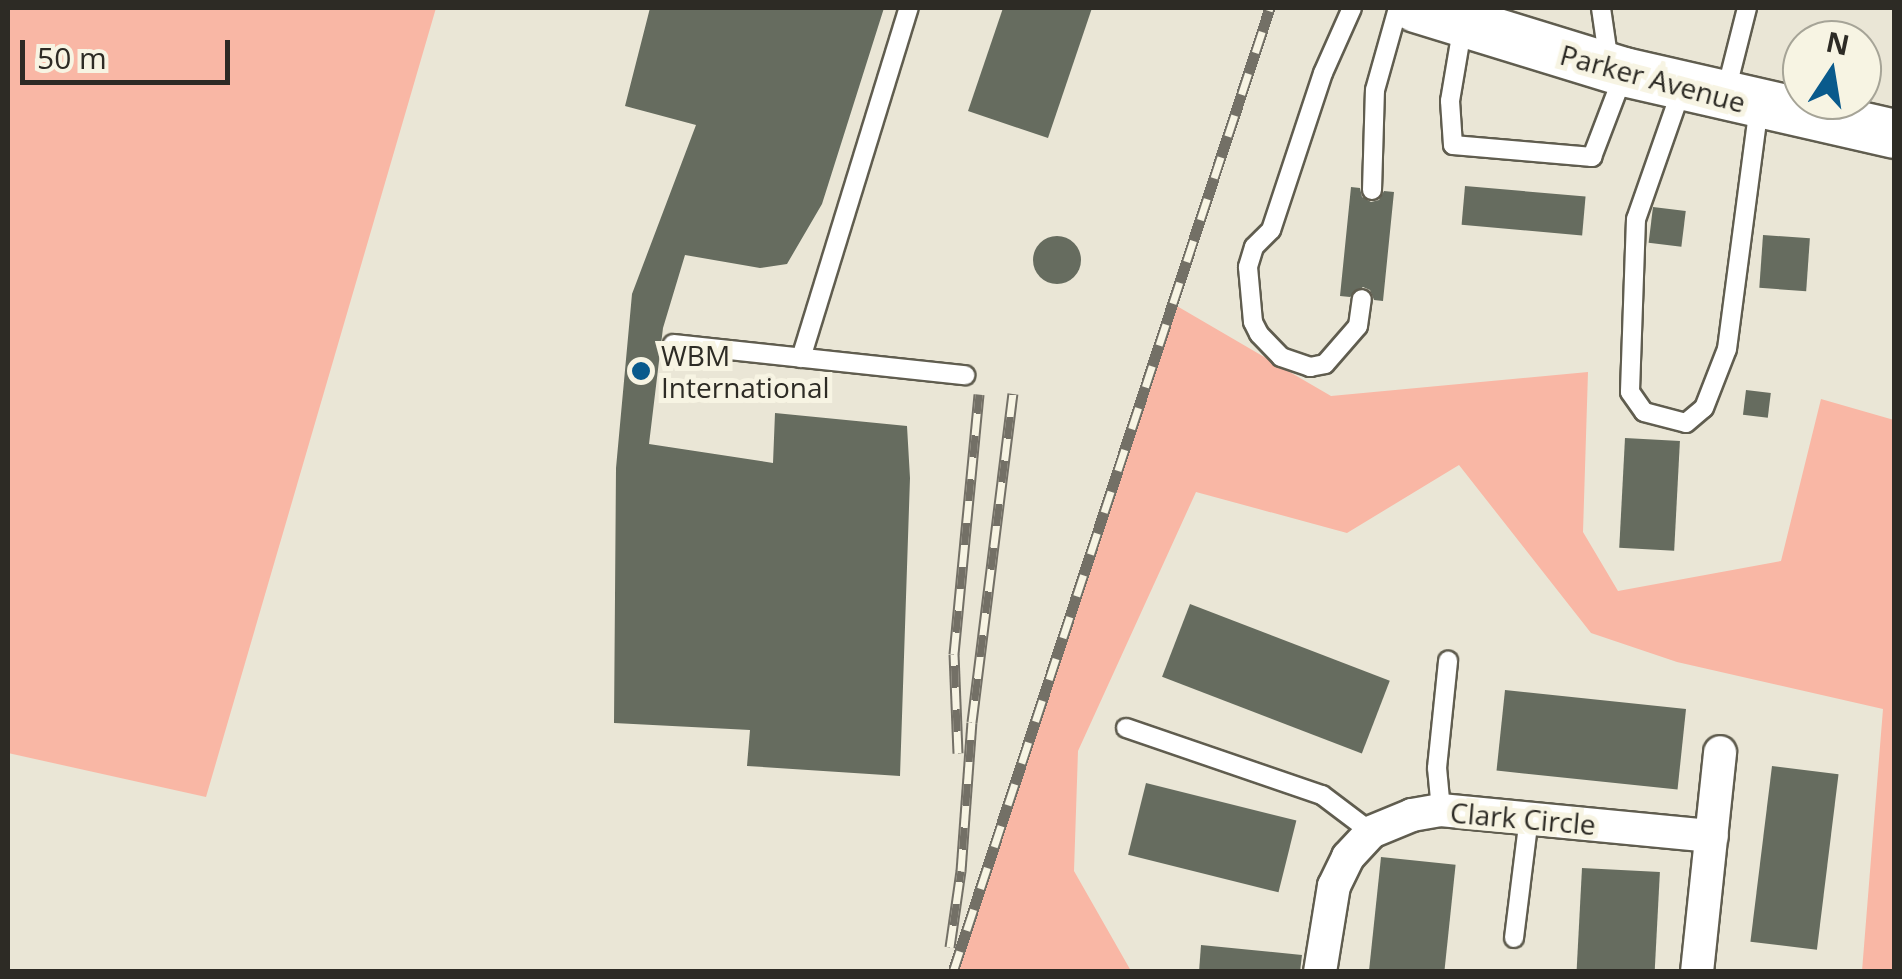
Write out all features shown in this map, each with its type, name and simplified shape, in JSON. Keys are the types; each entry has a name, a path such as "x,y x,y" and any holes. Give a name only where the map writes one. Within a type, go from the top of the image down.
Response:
{"main road":[{"name":"Parker Avenue","path":"1416,8 1617,70 1894,134"}],"street":[{"path":"1697,972 1720,752"},
{"name":"Clark Circle","path":"1372,832 1412,815 1441,810 1712,836"},
{"path":"1320,972 1334,886 1348,857 1372,832"}],"lane":[{"path":"801,358 909,8"},
{"path":"1352,8 1324,73 1271,230 1254,247 1248,268 1253,322 1259,334 1281,357 1310,367 1325,364 1358,326 1362,299"},
{"path":"1372,190 1380,62 1398,8"},
{"path":"1463,24 1450,100 1453,146 1592,158 1617,70 1600,8"},
{"path":"1722,96 1636,219 1630,392 1644,412 1686,423 1704,408 1728,349 1722,96 1747,8"},
{"path":"673,344 965,375"},
{"path":"1441,810 1437,768 1448,660"},
{"path":"1126,728 1322,795 1372,832"},
{"path":"1514,938 1529,818"}],"shaded area":[{"path":"8,8 436,8 206,797 8,753"},
{"path":"1170,302 1331,396 1588,372 1583,532 1618,591 1781,561 1821,399 1894,420 1894,971 1862,971 1883,709 1677,662 1591,633 1459,465 1347,533 1196,492 1078,751 1074,871 1131,971 948,972"}],"building":[{"name":"WBM International","path":"650,8 884,8 822,204 787,264 760,268 685,255 663,328 649,444 773,463 775,413 907,426 910,478 900,776 747,766 750,730 614,723 616,468 632,294 696,125 625,106"},
{"path":"1003,8 1092,8 1048,138 968,111"},
{"path":"1465,186 1586,197 1582,235 1462,225"},
{"path":"1351,187 1360,188 1362,197 1371,202 1379,200 1384,191 1394,192 1383,301 1374,300 1370,290 1363,287 1350,297 1340,296"},
{"path":"1653,207 1686,211 1681,247 1649,243"},
{"path":"1763,235 1810,238 1806,291 1759,288"},
{"path":"1057,236 1074,243 1081,260 1074,277 1057,284 1040,277 1033,260 1040,243"},
{"path":"1746,390 1771,393 1768,418 1743,415"},
{"path":"1625,438 1680,441 1674,551 1619,548"},
{"path":"1190,604 1390,681 1362,754 1162,677"},
{"path":"1505,690 1686,709 1678,790 1497,771"},
{"path":"1772,766 1839,774 1817,950 1750,942"},
{"path":"1146,783 1296,820 1278,892 1128,855"},
{"path":"1381,857 1456,865 1444,972 1369,972"},
{"path":"1582,868 1660,872 1655,972 1577,972"},
{"path":"1201,945 1302,955 1300,972 1199,972"}],"railway":[{"path":"953,972 1270,8"},
{"path":"958,753 954,654 979,394"},
{"path":"950,947 961,871 972,722 1013,394"}],"place":[{"name":"WBM International","path":"641,371"}]}
